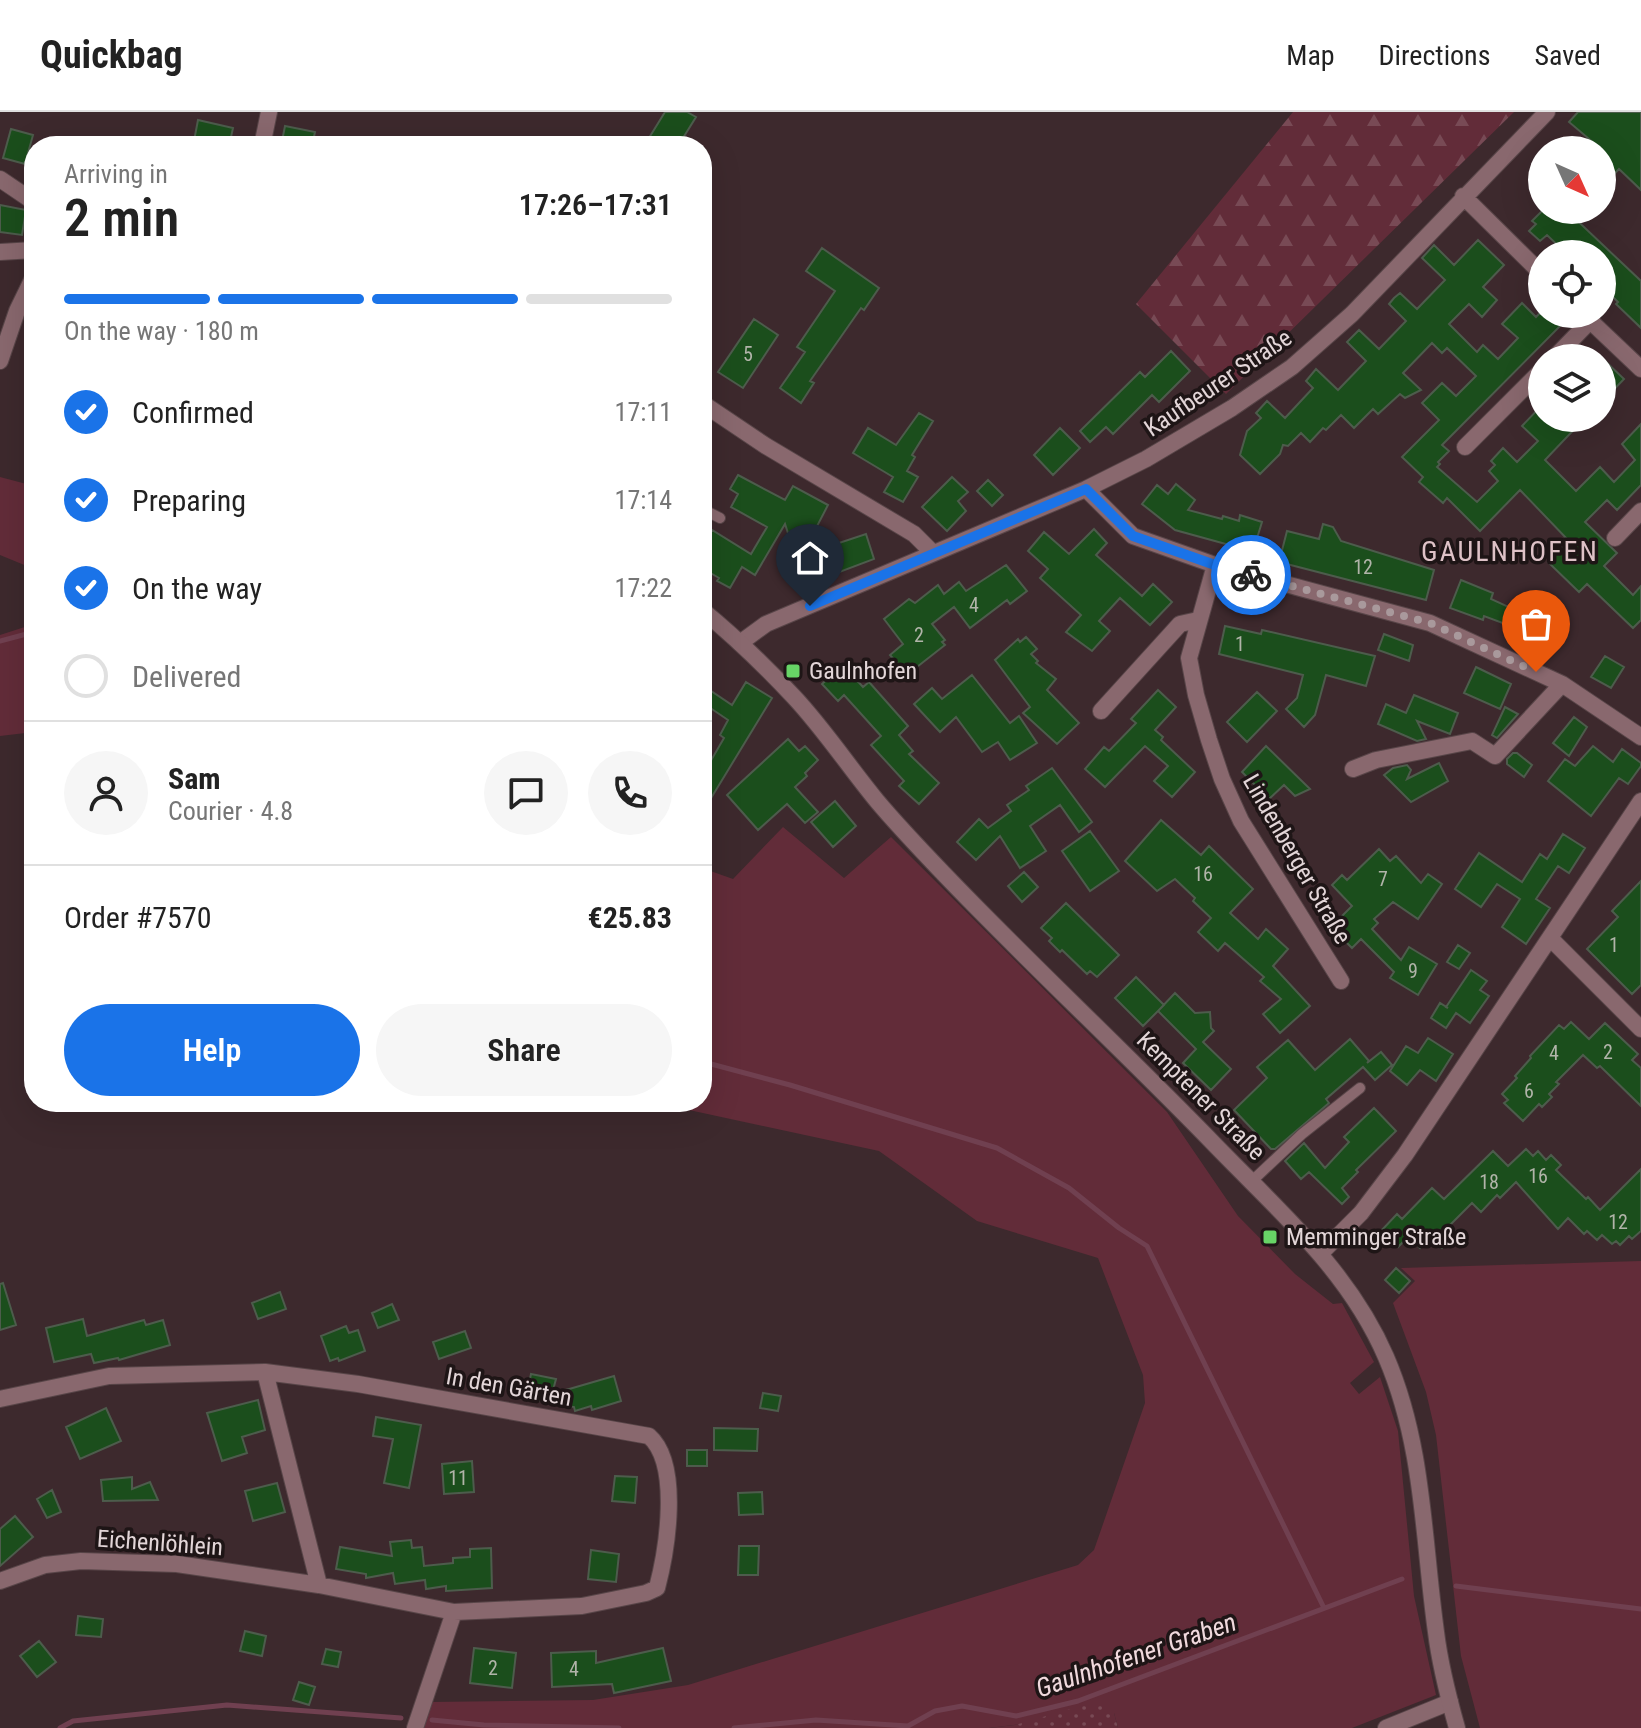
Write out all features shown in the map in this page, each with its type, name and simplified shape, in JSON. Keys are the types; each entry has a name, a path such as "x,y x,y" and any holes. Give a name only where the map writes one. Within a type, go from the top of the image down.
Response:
{"street":[{"path":"264,136 269,112"},
{"name":"Kaufbeurer Straße","path":"740,643 766,624 1086,489 1146,459 1232,408 1292,367 1352,314 1547,112"},
{"path":"0,179 24,195"},
{"path":"1463,196 1528,260"},
{"path":"0,252 24,251"},
{"path":"0,361 24,297"},
{"path":"1566,344 1579,328"},
{"path":"1598,328 1641,369"},
{"path":"1465,447 1528,384"},
{"path":"712,410 766,446 914,534 932,552"},
{"path":"1086,489 1133,536 1215,565 1430,623 1562,684 1641,737"},
{"path":"1615,538 1641,511"},
{"name":"Lindenberger Straße","path":"1215,565 1189,658 1196,695 1222,779 1241,821 1341,981"},
{"name":"Kemptener Straße","path":"712,619 795,697 876,799 938,868 1252,1181 1321,1253 1350,1291 1372,1327 1406,1414 1419,1478 1436,1632 1457,1728"},
{"path":"1101,711 1180,624 1198,620"},
{"path":"1353,769 1376,760 1472,741 1495,756 1562,684"},
{"path":"1321,1253 1361,1213 1405,1155 1641,801"},
{"path":"1550,938 1641,1029"},
{"path":"265,1372 319,1585"},
{"name":"In den Gärten","path":"0,1399 109,1376 265,1372 358,1384 649,1436 658,1444 664,1458 670,1513 666,1555 657,1588 582,1606 454,1612"},
{"name":"Eichenlöhlein","path":"0,1581 45,1565 81,1561 177,1564 319,1585 454,1612"},
{"path":"415,1728 454,1612"},
{"path":"1386,1728 1450,1702"}],"lane":[{"path":"712,514 720,518"},
{"path":"1252,1181 1302,1134 1360,1088"}],"green space":[{"path":"1293,112 1514,112 1226,394 1136,304"},
{"path":"0,477 24,483 24,565 0,555"},
{"path":"24,627 24,733 0,736 0,635"},
{"path":"783,827 844,878 891,837 1167,1112 1238,1216 1295,1274 1333,1304 1342,1303 1374,1362 1350,1383 1359,1394 1380,1377 1398,1431 1414,1596 1436,1695 1352,1728 1118,1728 1114,1713 989,1728 419,1728 431,1702 593,1700 688,1685 1078,1565 1094,1550 1145,1403 1143,1375 1098,1258 977,1221 879,1151 698,1112 712,1112 712,872 733,879"},
{"path":"1641,1261 1641,1728 1480,1728 1461,1656 1436,1435 1426,1392 1393,1303 1415,1281 1401,1268"},
{"path":"1095,1702 1114,1713 1118,1728 989,1728 1015,1725"}],"building":[{"path":"665,112 687,112 696,117 684,136 650,136"},
{"path":"1578,112 1641,112 1641,190 1619,169 1616,172 1616,136 1586,136 1569,122"},
{"path":"198,120 233,128 231,136 195,136"},
{"path":"285,126 315,132 314,136 283,136"},
{"path":"11,129 33,135 24,136 24,164 3,158"},
{"path":"0,205 24,210 22,235 0,232"},
{"path":"1536,224 1581,224 1598,240 1552,240 1547,235 1539,240 1529,231"},
{"path":"1478,240 1504,265 1483,287 1497,300 1482,317 1469,304 1449,324 1477,352 1483,345 1498,359 1518,338 1502,324 1522,303 1528,309 1528,328 1558,328 1542,344 1528,344 1528,358 1442,445 1449,451 1437,467 1477,502 1498,481 1489,471 1495,465 1491,461 1503,448 1517,462 1538,441 1528,432 1572,432 1545,460 1576,491 1600,467 1614,482 1635,460 1622,444 1641,424 1641,485 1617,510 1607,500 1585,522 1617,553 1604,566 1633,595 1641,586 1641,620 1633,628 1587,584 1579,592 1548,562 1569,541 1520,490 1480,531 1447,498 1443,503 1419,482 1423,477 1402,457 1439,420 1422,403 1442,383 1456,396 1476,376 1447,348 1442,353 1432,343 1403,373 1421,390 1405,398 1400,394 1378,414 1373,409 1354,428 1341,415 1310,442 1301,433 1288,446 1283,445 1280,454 1260,474 1240,455 1247,431 1261,418 1256,413 1267,401 1285,418 1313,388 1306,381 1316,369 1338,390 1366,361 1347,342 1359,330 1379,349 1406,321 1389,304 1394,298 1400,293 1417,309 1445,280 1422,258 1434,245 1454,265"},
{"path":"822,248 879,288 864,310 861,308 810,381 814,383 801,403 780,388 805,352 797,347 835,291 806,271"},
{"path":"1616,257 1641,281 1641,328 1616,304"},
{"path":"754,319 778,335 743,388 718,372"},
{"path":"1171,351 1190,371 1159,402 1152,395 1113,434 1106,427 1090,442 1080,431 1140,372 1145,377"},
{"path":"1616,371 1624,379 1616,387"},
{"path":"919,413 933,421 912,455 915,457 907,471 918,477 903,502 884,492 893,477 853,453 868,428 896,445"},
{"path":"1060,428 1080,448 1053,475 1034,455"},
{"path":"738,475 785,500 793,486 828,505 815,530 821,549 866,534 874,559 805,585 785,524 755,575 742,567 730,588 717,581 719,578 712,574 712,530 751,554 767,527 731,507 738,494 730,489"},
{"path":"952,477 968,492 958,501 966,511 947,531 922,507"},
{"path":"988,480 1003,495 992,506 977,491"},
{"path":"1176,484 1195,500 1188,510 1222,519 1223,516 1239,521 1240,515 1262,522 1254,548 1234,542 1233,546 1175,530 1142,504 1157,485 1168,494"},
{"path":"1323,524 1333,527 1341,541 1434,570 1426,600 1279,562 1287,531 1319,539"},
{"path":"1094,529 1107,543 1096,555 1142,596 1153,584 1172,602 1150,625 1120,598 1099,621 1110,631 1092,651 1066,632 1081,615 1040,578 1048,569 1028,551 1044,532 1069,554"},
{"path":"1006,565 1027,591 1010,604 1007,600 970,628 954,607 932,624 945,640 942,642 945,645 908,674 904,671 890,655 903,644 884,619 909,599 915,603 938,585 944,594 959,582 966,591"},
{"path":"1461,580 1493,593 1491,599 1561,631 1550,653 1538,647 1536,650 1514,638 1519,629 1450,608"},
{"path":"1225,626 1261,634 1262,630 1375,656 1366,686 1326,675 1315,715 1304,727 1286,709 1297,698 1303,675 1219,654"},
{"path":"1384,634 1413,645 1409,661 1378,650"},
{"path":"1026,637 1037,649 1031,654 1038,661 1036,663 1056,679 1047,690 1079,723 1057,744 1023,713 1030,707 995,660 1018,639 1020,642"},
{"path":"1605,656 1624,667 1611,688 1591,677"},
{"path":"843,665 863,687 869,682 908,726 899,735 913,751 909,754 939,783 919,804 899,786 904,781 871,745 881,736 844,695 838,701 822,684"},
{"path":"1476,667 1511,684 1500,709 1464,693"},
{"path":"972,675 1010,723 1019,716 1037,743 1010,760 998,742 982,752 956,717 940,732 914,704 932,688 942,699"},
{"path":"746,682 772,698 712,797 712,759 724,738 720,735 728,720 712,709 712,692 732,705"},
{"path":"1158,690 1176,707 1155,730 1163,737 1161,740 1195,772 1172,797 1154,781 1168,766 1145,746 1105,787 1085,769 1104,747 1109,751 1136,723 1131,719"},
{"path":"1257,692 1277,711 1247,742 1227,722"},
{"path":"1414,695 1458,713 1450,734 1417,721 1426,739 1417,741 1378,724 1386,704 1406,713"},
{"path":"1505,707 1518,714 1497,738 1492,735"},
{"path":"1574,717 1587,727 1569,756 1553,743"},
{"path":"788,739 799,751 805,746 818,760 795,787 818,812 805,823 787,804 758,830 727,795"},
{"path":"1266,746 1310,789 1295,796 1284,785 1269,799 1242,772"},
{"path":"1593,746 1613,762 1622,749 1641,766 1628,784 1619,778 1591,816 1548,781 1565,759 1575,766"},
{"path":"1513,753 1532,765 1524,777 1507,764"},
{"path":"1439,763 1448,781 1411,802 1384,775 1393,768 1407,765 1411,770 1407,779"},
{"path":"1052,768 1092,822 1079,832 1060,805 1030,826 1046,851 1020,868 1000,836 976,860 957,842 979,819 988,828 1011,811 1007,805 1029,790 1026,786"},
{"path":"835,801 856,826 833,847 811,822"},
{"path":"1161,820 1201,855 1209,846 1253,889 1230,913 1258,939 1266,929 1288,949 1273,966 1310,1006 1280,1033 1263,1014 1281,999 1260,981 1264,977 1225,943 1218,951 1198,932 1211,918 1193,901 1195,898 1175,879 1157,891 1125,861"},
{"path":"1090,831 1119,871 1090,891 1062,851"},
{"path":"1563,834 1585,848 1569,873 1558,866 1536,899 1550,908 1526,944 1502,927 1520,899 1497,884 1481,907 1455,889 1479,853 1522,882 1540,854 1547,859"},
{"path":"1379,849 1390,861 1396,856 1421,883 1428,874 1442,884 1418,919 1393,902 1374,919 1378,923 1372,929 1401,960 1409,947 1437,964 1418,995 1390,978 1394,972 1361,939 1352,948 1331,927 1352,906 1332,885 1342,875 1347,880"},
{"path":"1024,872 1038,887 1022,902 1008,886"},
{"path":"1641,881 1641,985 1632,994 1587,949 1618,917 1612,911"},
{"path":"1066,903 1119,955 1097,977 1090,971 1087,974 1062,950 1060,952 1049,941 1052,938 1041,928"},
{"path":"1458,945 1470,953 1459,969 1447,962"},
{"path":"1471,970 1487,981 1480,990 1489,996 1470,1023 1456,1013 1446,1028 1431,1018 1440,1003 1446,1007"},
{"path":"1136,977 1164,1005 1143,1026 1115,998"},
{"path":"1175,993 1195,1013 1210,1012 1214,1031 1203,1042 1231,1069 1211,1090 1183,1063 1196,1049 1158,1011"},
{"path":"1571,1022 1589,1039 1605,1023 1638,1054 1632,1060 1641,1068 1641,1106 1600,1066 1597,1068 1583,1055 1556,1082 1559,1084 1549,1094 1552,1097 1542,1107 1539,1104 1523,1121 1504,1103 1508,1100 1502,1094 1517,1078 1515,1076 1530,1056 1559,1025 1564,1029"},
{"path":"1428,1038 1453,1054 1436,1081 1420,1070 1407,1085 1390,1071 1406,1046 1418,1053"},
{"path":"1350,1039 1369,1061 1367,1063 1381,1052 1392,1065 1375,1080 1363,1067 1326,1099 1329,1103 1275,1149 1271,1149 1234,1110 1267,1078 1257,1067 1288,1040 1315,1070"},
{"path":"1374,1108 1396,1131 1342,1188 1349,1197 1342,1204 1309,1172 1301,1179 1285,1161 1304,1143 1325,1168 1349,1142 1344,1137"},
{"path":"1526,1149 1533,1156 1538,1151 1546,1160 1551,1155 1561,1165 1556,1170 1600,1210 1641,1169 1641,1231 1632,1239 1629,1236 1620,1245 1616,1241 1612,1244 1602,1235 1597,1240 1587,1231 1584,1234 1568,1218 1558,1229 1516,1182 1500,1198 1497,1195 1481,1212 1472,1203 1449,1226 1456,1232 1442,1248 1430,1237 1420,1248 1408,1237 1398,1247 1381,1231 1397,1214 1402,1219 1432,1188 1444,1199 1493,1151 1508,1166"},
{"path":"1396,1268 1410,1281 1399,1293 1385,1280"},
{"path":"3,1283 16,1325 0,1330 0,1284"},
{"path":"280,1292 286,1309 258,1319 252,1303"},
{"path":"392,1304 399,1320 378,1328 372,1313"},
{"path":"83,1319 87,1336 144,1320 146,1325 163,1320 170,1345 119,1360 94,1363 91,1354 54,1362 46,1328"},
{"path":"346,1326 349,1333 358,1330 365,1351 339,1361 338,1358 330,1361 321,1336"},
{"path":"465,1331 471,1348 439,1359 433,1342"},
{"path":"531,1374 556,1379 552,1394 614,1376 621,1401 592,1410 591,1406 575,1411 574,1407 526,1398"},
{"path":"763,1393 781,1396 778,1411 760,1408"},
{"path":"258,1400 265,1430 242,1437 247,1453 222,1461 207,1413"},
{"path":"106,1408 121,1441 80,1459 66,1427"},
{"path":"376,1417 421,1425 409,1488 384,1483 393,1439 373,1436"},
{"path":"714,1428 758,1429 757,1451 714,1450"},
{"path":"687,1450 707,1450 707,1466 687,1466"},
{"path":"472,1461 474,1492 444,1494 442,1464"},
{"path":"615,1476 637,1477 635,1503 612,1501"},
{"path":"132,1477 132,1489 150,1482 158,1500 103,1501 101,1480"},
{"path":"277,1483 285,1512 253,1521 245,1491"},
{"path":"52,1490 61,1512 47,1518 37,1499"},
{"path":"762,1492 763,1514 739,1515 738,1493"},
{"path":"15,1516 33,1537 0,1566 0,1529"},
{"path":"411,1540 412,1548 422,1547 424,1566 453,1563 453,1558 470,1557 470,1549 491,1548 492,1588 446,1591 446,1586 426,1589 425,1580 395,1584 393,1573 366,1578 366,1574 336,1569 340,1547 392,1556 390,1542"},
{"path":"739,1546 759,1546 758,1575 738,1575"},
{"path":"591,1550 619,1554 616,1582 588,1579"},
{"path":"78,1616 103,1619 101,1637 76,1635"},
{"path":"245,1631 266,1636 262,1656 240,1651"},
{"path":"39,1641 56,1662 37,1677 20,1656"},
{"path":"474,1648 516,1653 512,1688 470,1683"},
{"path":"663,1648 671,1681 614,1693 612,1684 552,1687 551,1653 596,1651 596,1663"},
{"path":"326,1649 341,1652 338,1667 322,1664"},
{"path":"299,1682 315,1687 309,1705 293,1700"}],"waterway":[{"path":"0,641 24,635"},
{"path":"712,1064 997,1148 1069,1188 1147,1246 1324,1608"},
{"name":"Gaulnhofener Graben","path":"734,1728 816,1720 908,1726 935,1711 962,1706 1016,1716 1078,1701 1402,1579"},
{"name":"Gaulnhofener Graben","path":"1456,1586 1641,1609"},
{"name":"Gaulnhofener Graben","path":"60,1728 73,1721 227,1705 401,1718"},
{"name":"Gaulnhofener Graben","path":"432,1720 484,1725 619,1728"}],"way so far":[{"path":"1251,575 1430,623 1536,672"}],"place":[{"name":"Gaulnhofen","path":"793,671"},
{"name":"Memminger Straße","path":"1270,1237"}],"district":[{"name":"GAULNHOFEN","path":"1510,551"}],"route":[{"path":"810,606 1086,489 1133,536 1251,575"}]}
